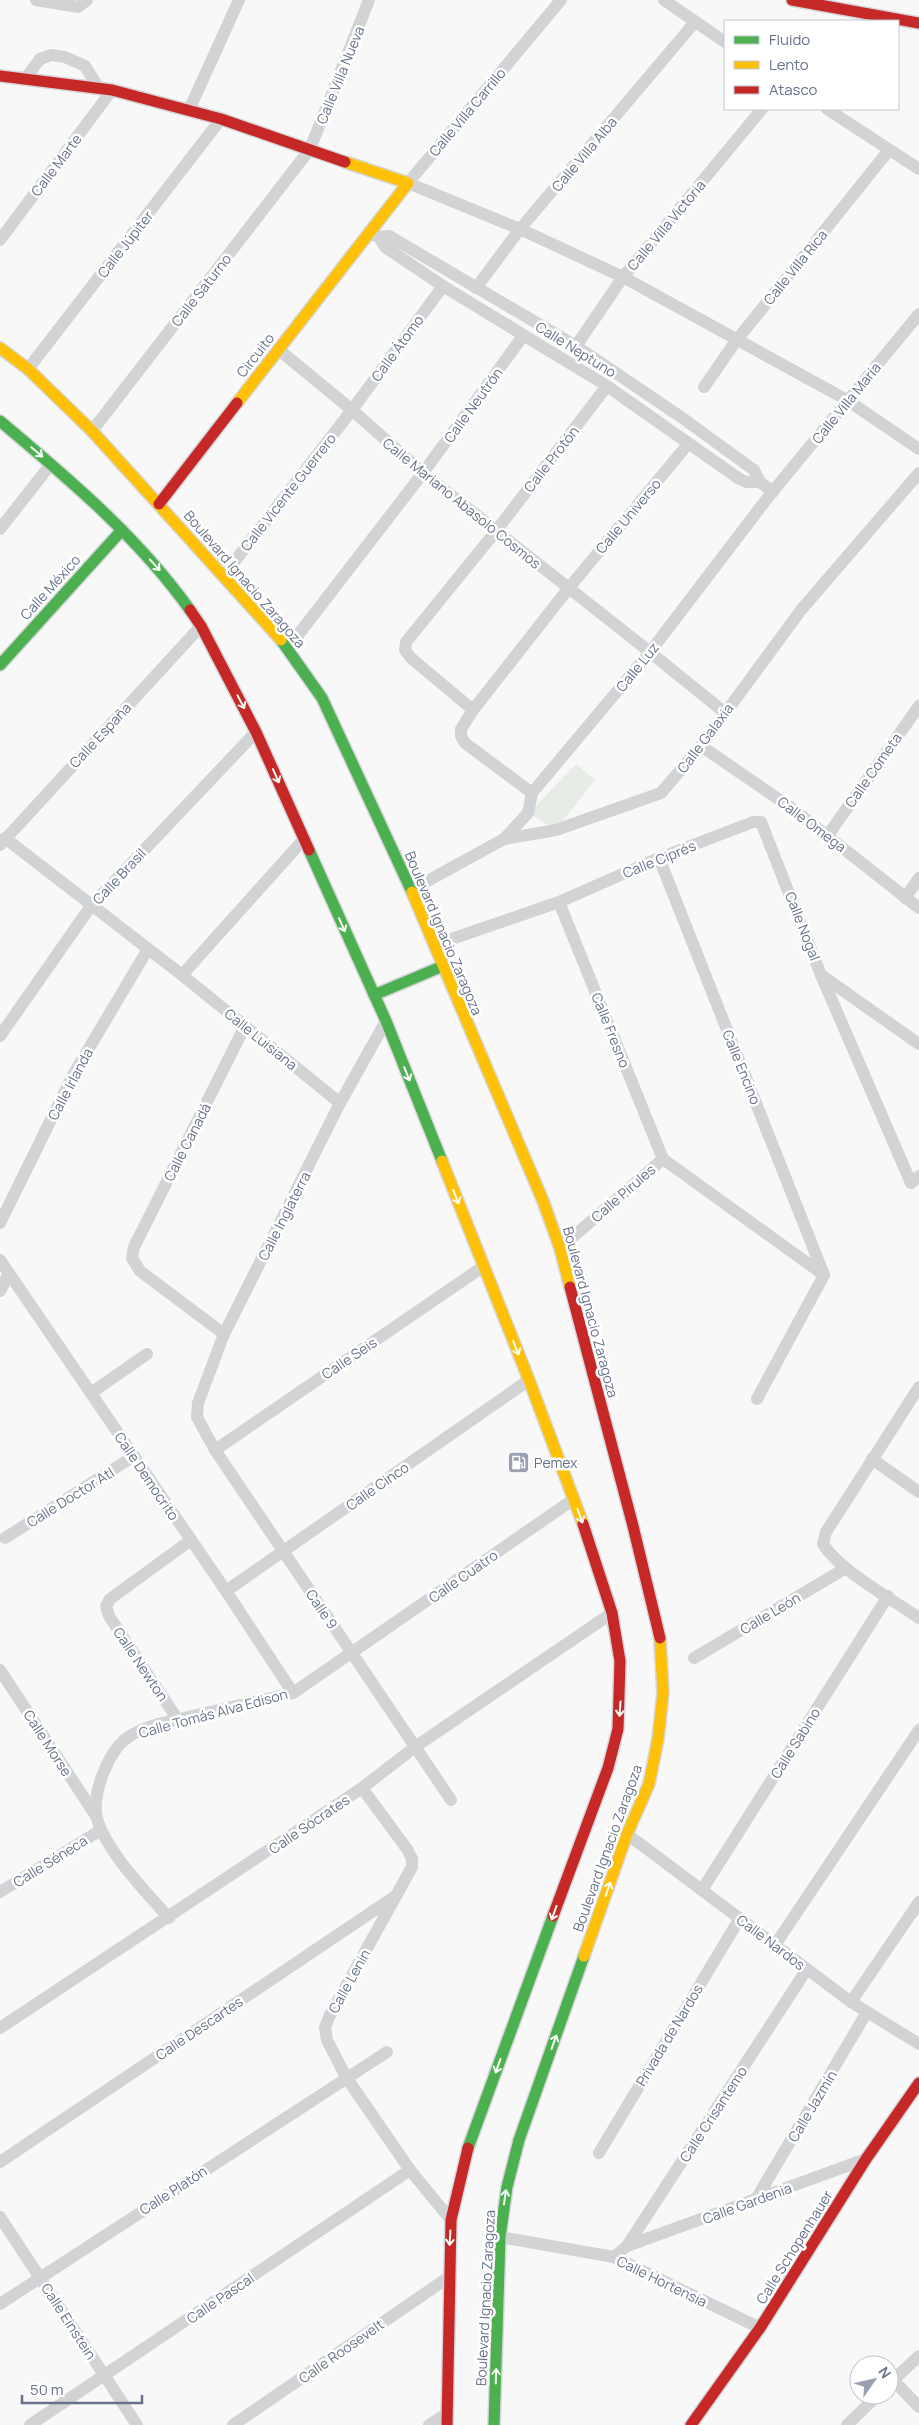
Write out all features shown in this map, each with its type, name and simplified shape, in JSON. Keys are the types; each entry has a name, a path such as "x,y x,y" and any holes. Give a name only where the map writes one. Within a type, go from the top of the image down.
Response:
{"main road":[{"path":"792,0 919,23"},
{"path":"2,79 25,79 112,90 221,120 408,183"},
{"name":"Calle Villa Carrillo","path":"374,232 408,183"},
{"name":"Circuito","path":"159,504 278,349 374,232"},
{"name":"Boulevard Ignacio Zaragoza","path":"0,348 28,369 92,431 288,648 322,698 411,890 451,988 543,1200 560,1248 634,1526 661,1644 663,1693 658,1739 649,1784 627,1834 519,2140 507,2187 500,2237 494,2425"},
{"name":"Boulevard Ignacio Zaragoza","path":"0,421 51,464 122,530 168,579 201,626 256,732 386,1021 529,1380 574,1499 612,1613 620,1660 620,1696 618,1729 608,1768 470,2141 451,2220 448,2277 446,2419"},
{"name":"Calle México","path":"0,665 122,530"},
{"path":"374,995 443,966"},
{"name":"Calle Schopenhauer","path":"691,2425 760,2328 866,2159 919,2082"}],"street":[{"path":"36,0 68,7 82,4"},
{"path":"189,110 239,0"},
{"name":"Calle Villa Nueva","path":"310,150 369,0"},
{"name":"Calle Villa Carrillo","path":"408,183 561,0"},
{"path":"664,0 724,41"},
{"name":"Calle Villa Alba","path":"476,288 520,229 695,22"},
{"path":"25,79 40,59 51,55 65,57 85,66 98,87"},
{"name":"Calle Marte","path":"0,240 112,90"},
{"name":"Calle Villa Victoria","path":"576,346 623,277 761,110"},
{"path":"829,110 919,169"},
{"name":"Calle Júpiter","path":"28,369 221,120"},
{"name":"Calle Saturno","path":"92,431 310,150"},
{"name":"Calle Villa Rica","path":"704,387 736,341 889,150"},
{"path":"408,183 520,229 623,277 736,341 847,400 919,449"},
{"name":"Calle Neptuno","path":"374,232 385,247 443,286 607,386 688,444 746,482 760,482"},
{"name":"Calle Neptuno","path":"374,232 389,236 576,346 681,417 754,470 760,482 773,492"},
{"name":"Calle Átomo","path":"352,410 443,286"},
{"name":"Calle Villa María","path":"773,492 919,314"},
{"name":"Calle Neutrón","path":"288,648 423,473 523,336"},
{"name":"Calle Mariano Abasolo Cosmos","path":"278,349 352,410 423,473 724,712"},
{"name":"Calle Protón","path":"473,710 405,650 406,642 496,531 607,386"},
{"name":"Calle Vicente Guerrero","path":"224,575 352,410"},
{"name":"Calle Universo","path":"532,793 466,743 461,736 461,729 473,710 568,589 688,444"},
{"path":"0,529 51,464"},
{"name":"Calle Galaxia","path":"411,890 504,839 556,830 650,799 669,786 701,746 724,712 801,610 919,473"},
{"name":"Calle Luz","path":"504,839 528,813 532,793 653,654 773,492"},
{"name":"Calle España","path":"2,841 201,626"},
{"name":"Calle Cometa","path":"828,835 918,708"},
{"name":"Calle Brasil","path":"0,1036 91,906 256,732"},
{"name":"Calle Omega","path":"701,746 828,835 919,908"},
{"name":"Calle Ciprés","path":"434,945 559,902 659,858 753,822 761,822"},
{"name":"Calle Nogal","path":"761,822 821,975 919,1044"},
{"path":"182,976 304,839"},
{"name":"Calle Luisiana","path":"2,841 148,949 340,1103"},
{"name":"Calle Encino","path":"659,858 824,1275"},
{"path":"905,898 919,878"},
{"name":"Calle Fresno","path":"559,902 663,1158"},
{"name":"Calle Irlanda","path":"0,1223 73,1075 148,949"},
{"path":"821,975 915,1180"},
{"name":"Calle Inglaterra","path":"197,1417 198,1403 224,1334 340,1103 386,1021"},
{"name":"Calle Canadá","path":"224,1334 140,1271 132,1258 134,1247 245,1026"},
{"path":"663,1158 824,1275 757,1399"},
{"name":"Calle Pirules","path":"560,1248 663,1158"},
{"name":"Calle Democrito","path":"0,1260 226,1591 292,1693"},
{"name":"Calle Seis","path":"215,1450 484,1266"},
{"path":"0,1291 9,1273"},
{"path":"91,1393 147,1354"},
{"name":"Calle Cinco","path":"226,1591 529,1380"},
{"path":"919,1387 826,1532 823,1544 828,1553 846,1568 919,1618"},
{"name":"Calle 9","path":"197,1417 215,1450 450,1800"},
{"name":"Calle Doctor Atl","path":"5,1538 134,1456"},
{"path":"872,1459 919,1492"},
{"name":"Calle Cuatro","path":"352,1653 574,1499"},
{"name":"Calle Newton","path":"178,1720 109,1616 106,1606 110,1599 191,1540"},
{"name":"Calle León","path":"694,1658 846,1568"},
{"name":"Calle Sabino","path":"702,1890 888,1596"},
{"name":"Calle Sócrates","path":"0,2028 169,1918 362,1788 415,1748 612,1613"},
{"name":"Calle Tomás Alva Edison","path":"169,1918 130,1872 101,1830 96,1816 102,1775 110,1757 121,1742 136,1731 292,1693 352,1653"},
{"name":"Calle Morse","path":"0,1670 96,1816"},
{"path":"775,1944 919,1730"},
{"name":"Calle Lenin","path":"362,1788 412,1859 412,1867 325,2028 327,2040 346,2077 410,2170 451,2220"},
{"name":"Calle Séneca","path":"1,1888 101,1830"},
{"name":"Calle Nardos","path":"627,1834 851,2002 919,2044"},
{"name":"Calle Descartes","path":"0,2162 398,1895"},
{"path":"851,2002 919,1902"},
{"name":"Privada de Nardos","path":"599,2153 740,1918"},
{"name":"Calle Crisantemo","path":"614,2257 627,2246 807,1969"},
{"name":"Calle Jazmín","path":"756,2199 867,2012"},
{"name":"Calle Platón","path":"0,2304 387,2052"},
{"name":"Calle Gardenia","path":"627,2246 866,2159"},
{"name":"Calle Pascal","path":"30,2425 410,2170"},
{"name":"Calle Einstein","path":"0,2217 138,2425"},
{"name":"Calle Hortensia","path":"500,2237 614,2257 760,2328"},
{"name":"Calle Roosevelt","path":"233,2425 448,2277"},
{"path":"899,2375 919,2356"},
{"path":"899,2389 919,2407"},
{"path":"847,2425 868,2405"},
{"path":"428,2425 446,2419"}],"shaded area":[{"path":"576,764 595,780 556,830 529,813"}],"traffic: fast":[{"path":"0,421 51,464 125,533 170,583 190,610"},
{"path":"0,665 122,530"},
{"path":"281,640 322,698 412,892"},
{"path":"309,850 386,1021 442,1161"},
{"path":"374,995 443,966"},
{"path":"468,2148 553,1916"},
{"path":"494,2425 500,2237 507,2187 519,2140 584,1956"}],"traffic: slow":[{"path":"237,403 408,183 345,162"},
{"path":"0,348 28,369 92,431 281,640"},
{"path":"412,892 543,1201 560,1248 570,1287"},
{"path":"442,1161 529,1380 583,1524"},
{"path":"584,1956 627,1834 649,1784 658,1739 663,1693 660,1638"}],"traffic: jam":[{"path":"792,0 919,23"},
{"path":"0,76 112,90 221,119 345,162"},
{"path":"159,504 237,403"},
{"path":"190,610 201,626 256,732 309,850"},
{"path":"570,1287 633,1526 660,1638"},
{"path":"553,1916 608,1768 618,1729 620,1661 612,1613 583,1524"},
{"path":"691,2425 760,2328 866,2159 919,2083"},
{"path":"447,2425 451,2220 468,2148"}],"place":[{"name":"Pemex","path":"518,1462"}]}
